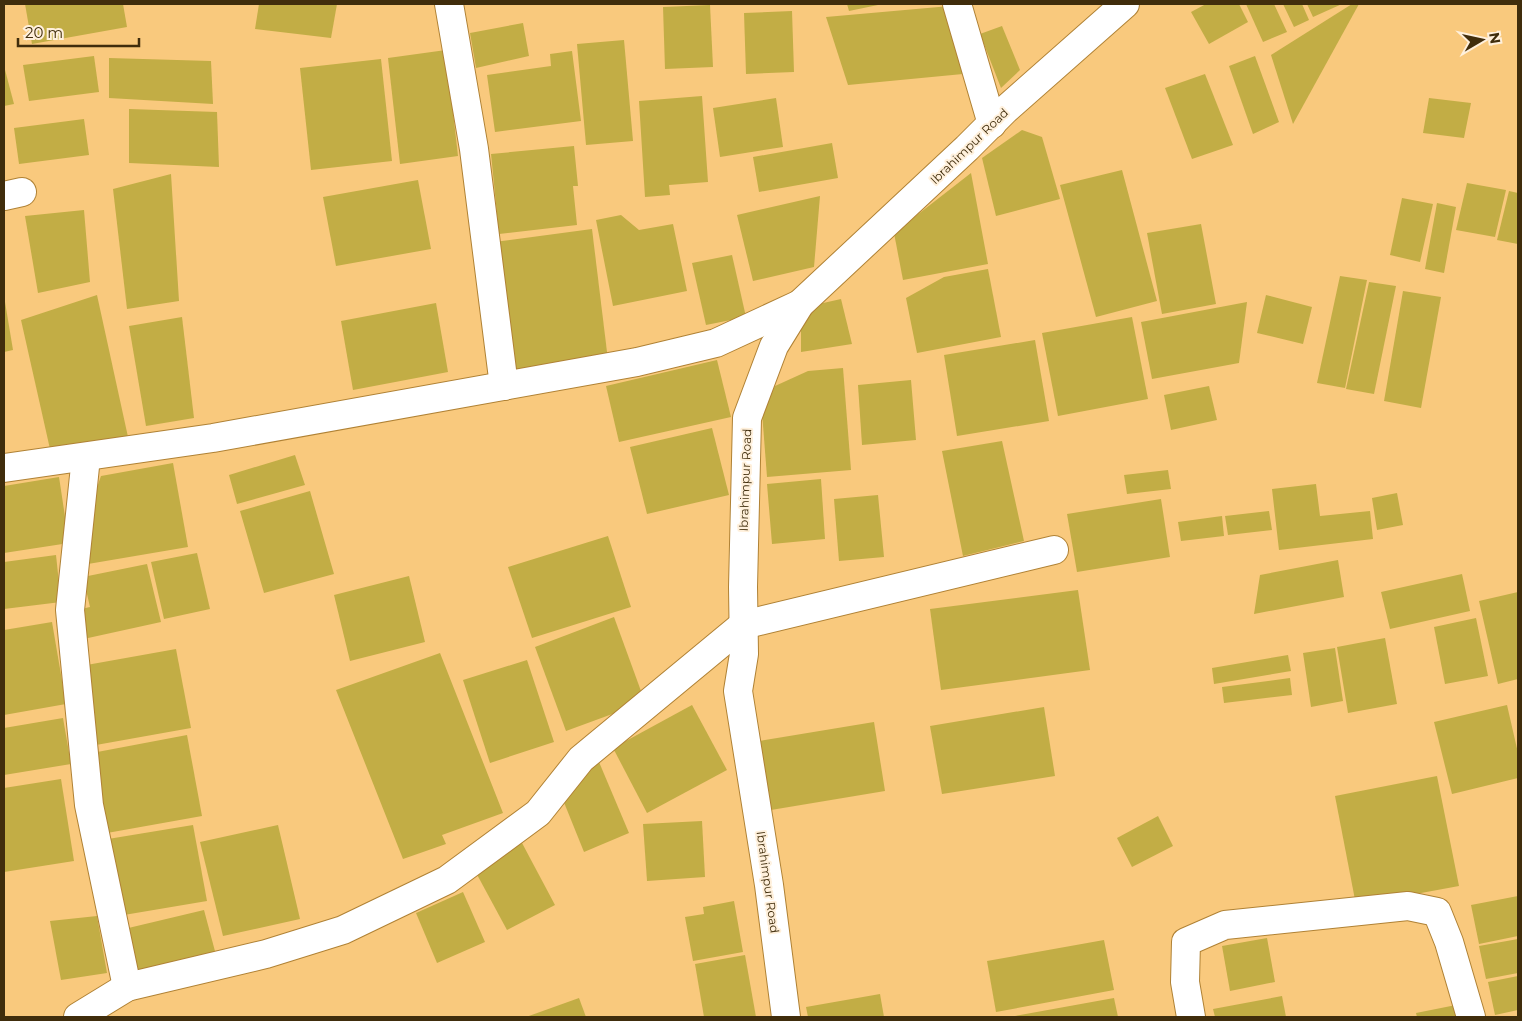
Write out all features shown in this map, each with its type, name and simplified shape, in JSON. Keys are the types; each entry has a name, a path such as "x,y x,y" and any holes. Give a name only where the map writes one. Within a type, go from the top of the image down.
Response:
{"street":[{"path":"449,4 474,150 504,386"},
{"path":"957,4 992,124"},
{"name":"Ibrahimpur Road","path":"786,1017 738,691 744,654 742,587 747,418 774,346 800,304 1005,110 1126,4"},
{"path":"4,468 213,438 637,362 716,343 800,304"},
{"path":"86,457 70,610 89,805 126,987"},
{"path":"78,1017 126,987 266,954 343,930 447,880 538,813 581,759 743,625 1054,550"},
{"path":"1191,1017 1185,982 1186,942 1224,925 1408,906 1437,912 1449,942 1471,1017"}],"building":[{"path":"25,4 123,4 127,27 32,44"},
{"path":"259,4 337,4 331,38 255,29"},
{"path":"847,4 878,4 878,5 849,11"},
{"path":"1206,4 1239,4 1248,22 1209,44 1191,12"},
{"path":"1246,4 1274,4 1287,32 1263,42"},
{"path":"1283,4 1302,4 1309,20 1294,27"},
{"path":"1307,4 1342,4 1313,17"},
{"path":"1352,4 1359,4 1293,124 1271,55"},
{"path":"710,5 713,67 665,69 663,7"},
{"path":"950,6 963,74 848,85 826,17"},
{"path":"792,11 794,72 746,74 744,13"},
{"path":"523,23 529,56 476,68 470,33"},
{"path":"1002,26 1020,70 1001,88 980,34"},
{"path":"624,40 633,141 586,145 577,44"},
{"path":"446,50 458,156 400,164 388,58"},
{"path":"572,51 581,121 495,132 487,75 551,66 550,54"},
{"path":"94,56 99,92 29,101 23,65"},
{"path":"1255,56 1279,122 1253,134 1229,66"},
{"path":"109,58 211,61 213,104 109,98"},
{"path":"381,59 392,161 311,170 300,68"},
{"path":"4,66 14,104 4,106"},
{"path":"1205,74 1233,145 1192,159 1165,88"},
{"path":"702,96 708,182 669,185 670,195 645,197 639,101"},
{"path":"776,98 783,147 720,157 713,108"},
{"path":"1429,98 1471,103 1464,138 1423,133"},
{"path":"129,109 217,112 219,167 129,163"},
{"path":"84,119 89,155 19,164 14,128"},
{"path":"1022,130 1042,137 1060,199 996,216 982,158"},
{"path":"832,143 838,178 759,192 753,157"},
{"path":"574,146 578,186 573,186 577,225 499,234 491,154"},
{"path":"1122,170 1157,301 1096,317 1060,185"},
{"path":"971,173 988,264 903,280 894,233"},
{"path":"171,174 179,301 127,309 113,189"},
{"path":"418,180 431,249 336,266 323,197"},
{"path":"1467,183 1506,190 1495,237 1456,230"},
{"path":"1509,191 1518,193 1518,244 1497,240"},
{"path":"820,196 814,267 753,281 737,215"},
{"path":"1402,198 1433,204 1420,262 1390,255"},
{"path":"1437,203 1456,207 1444,273 1425,269"},
{"path":"84,210 90,282 38,293 25,216"},
{"path":"621,215 639,230 673,224 687,291 613,306 596,220"},
{"path":"1201,224 1216,304 1162,314 1147,233"},
{"path":"592,229 608,360 510,373 494,242"},
{"path":"732,255 746,317 706,325 692,263"},
{"path":"988,269 1001,337 917,353 906,298 944,277"},
{"path":"1340,276 1367,280 1345,388 1317,383"},
{"path":"1369,282 1396,286 1374,394 1346,389"},
{"path":"1403,291 1441,297 1421,408 1384,401"},
{"path":"97,295 128,437 50,449 21,320"},
{"path":"1266,295 1312,307 1303,344 1257,333"},
{"path":"4,296 13,350 4,352"},
{"path":"841,299 852,344 801,352 801,308"},
{"path":"1247,302 1239,363 1152,379 1141,322"},
{"path":"436,303 448,372 353,390 341,321"},
{"path":"182,317 194,418 146,426 129,326"},
{"path":"1132,317 1148,399 1058,416 1042,333"},
{"path":"1035,340 1049,421 957,436 944,355"},
{"path":"717,360 731,417 619,442 606,386"},
{"path":"843,368 851,470 767,477 762,412 775,386 808,371"},
{"path":"911,380 916,440 862,445 858,385"},
{"path":"1209,386 1217,420 1171,430 1164,395"},
{"path":"712,428 729,495 647,514 630,447"},
{"path":"1002,441 1024,541 963,556 942,451"},
{"path":"295,455 305,485 237,504 229,475"},
{"path":"173,463 188,547 88,564 82,531 101,476"},
{"path":"1168,470 1171,489 1127,494 1124,475"},
{"path":"59,477 69,543 4,553 4,486"},
{"path":"821,479 825,539 772,544 767,484"},
{"path":"1316,484 1320,516 1370,511 1373,539 1279,550 1272,489"},
{"path":"310,491 334,574 264,593 240,511"},
{"path":"1397,493 1403,525 1377,530 1372,498"},
{"path":"878,495 884,557 839,561 834,499"},
{"path":"1161,499 1170,557 1077,572 1067,514"},
{"path":"1269,511 1272,530 1228,535 1225,516"},
{"path":"1222,516 1224,536 1181,541 1178,522"},
{"path":"608,536 631,607 532,638 508,567"},
{"path":"197,553 210,609 164,619 151,562"},
{"path":"56,555 61,602 4,609 4,562"},
{"path":"1338,560 1344,597 1254,614 1260,575"},
{"path":"147,564 161,622 79,640 72,611 90,607 83,577"},
{"path":"1462,574 1470,611 1390,629 1381,592"},
{"path":"409,576 425,642 350,661 334,595"},
{"path":"1078,590 1090,670 941,690 930,609"},
{"path":"1518,592 1518,679 1498,684 1479,601"},
{"path":"614,617 645,702 566,731 535,647"},
{"path":"1476,618 1488,676 1445,684 1434,627"},
{"path":"52,622 66,704 4,715 4,630"},
{"path":"1385,638 1397,704 1348,713 1337,647"},
{"path":"1335,648 1343,701 1311,707 1303,653"},
{"path":"176,649 191,728 96,745 81,666"},
{"path":"440,653 503,813 442,835 446,844 403,859 336,690"},
{"path":"1288,655 1291,671 1214,684 1212,668"},
{"path":"527,660 554,742 490,763 463,680"},
{"path":"1290,678 1292,695 1224,703 1222,687"},
{"path":"692,705 727,770 647,813 613,748"},
{"path":"1507,705 1518,753 1518,778 1452,794 1434,722"},
{"path":"1044,707 1055,776 942,794 930,726"},
{"path":"63,718 71,764 4,775 4,728"},
{"path":"874,722 885,791 771,810 759,741"},
{"path":"187,735 202,816 107,833 92,753"},
{"path":"599,762 629,833 584,852 561,795"},
{"path":"1437,776 1459,886 1356,905 1335,796"},
{"path":"61,779 74,861 4,872 4,788"},
{"path":"1158,816 1173,846 1132,867 1117,838"},
{"path":"702,821 705,877 647,881 643,824"},
{"path":"193,825 207,901 118,916 102,840"},
{"path":"278,825 300,919 223,936 200,842"},
{"path":"522,843 555,905 507,930 474,869"},
{"path":"463,892 485,942 437,963 416,913"},
{"path":"1518,896 1518,936 1479,944 1471,905"},
{"path":"734,901 743,952 693,961 685,917 704,914 703,907"},
{"path":"204,910 216,955 131,971 120,930"},
{"path":"97,916 107,973 61,980 50,921"},
{"path":"1267,938 1275,982 1230,991 1222,946"},
{"path":"1518,939 1518,973 1486,979 1479,946"},
{"path":"1104,940 1114,990 996,1012 987,961"},
{"path":"745,955 756,1017 704,1017 695,964"},
{"path":"1518,976 1518,1010 1495,1015 1488,982"},
{"path":"880,994 884,1017 808,1017 806,1007"},
{"path":"1282,996 1286,1017 1215,1017 1213,1009"},
{"path":"579,998 586,1017 526,1017"},
{"path":"1114,998 1118,1017 1015,1017 1015,1016"},
{"path":"1461,1004 1464,1017 1417,1017 1416,1013"}]}
